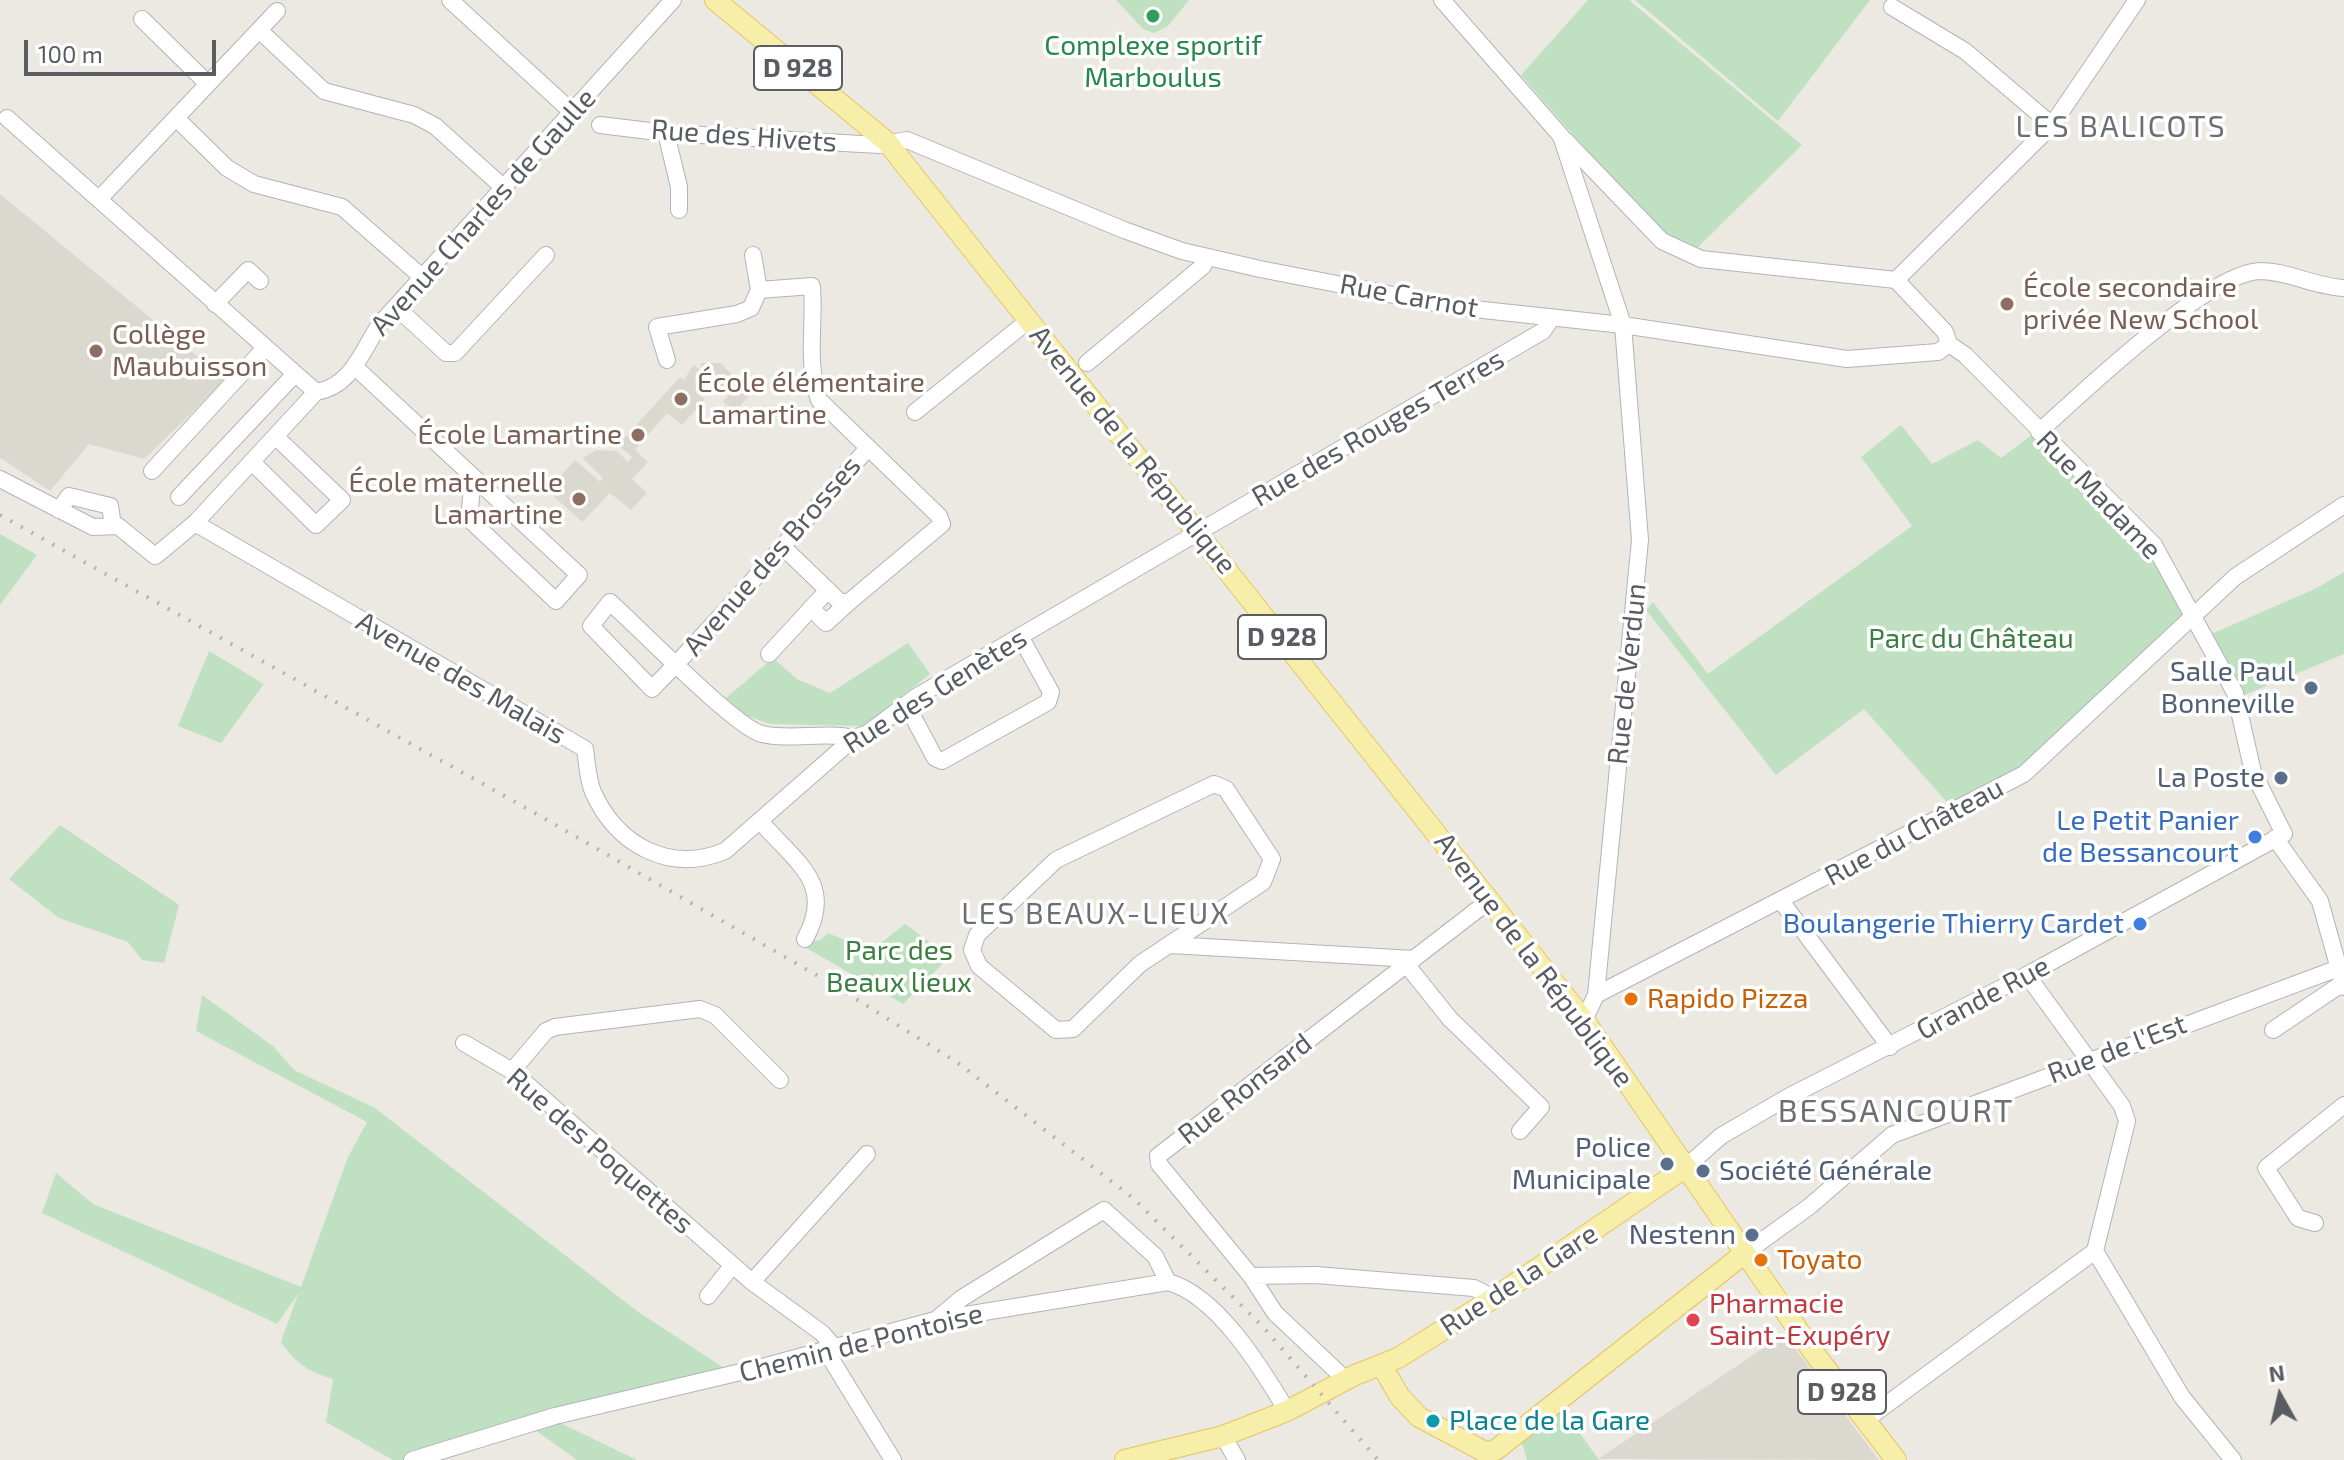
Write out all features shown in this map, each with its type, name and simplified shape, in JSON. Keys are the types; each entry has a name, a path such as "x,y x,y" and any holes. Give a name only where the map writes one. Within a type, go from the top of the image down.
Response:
{"main road":[{"name":"Avenue de la République","path":"715,0 887,142 1584,1020 1686,1167"},
{"name":"D 928","path":"1686,1167 1864,1421 1896,1460"},
{"name":"Rue de la Gare","path":"1125,1460 1223,1436 1287,1411 1346,1380 1382,1366 1494,1298 1686,1167"},
{"path":"1382,1366 1400,1397 1419,1417 1480,1452 1506,1452 1745,1253"}],"street":[{"path":"450,0 572,112"},
{"name":"Avenue Charles de Gaulle","path":"0,479 93,527 118,526 155,556 195,523 277,438 316,392 335,389 355,367 380,324 673,0"},
{"path":"1442,0 1561,136 1662,241 1701,259 1896,280 2052,125 2137,0"},
{"path":"1892,7 1965,51 2052,125"},
{"path":"101,197 277,11"},
{"path":"142,19 208,84"},
{"path":"259,30 324,91 414,115 435,126 504,188"},
{"path":"7,118 101,197 264,349 316,392"},
{"path":"176,118 227,168 254,184 342,207 423,278"},
{"name":"Rue des Hivets","path":"600,125 666,133 887,142"},
{"path":"666,133 679,187 679,210"},
{"name":"Rue de Verdun","path":"1561,136 1623,325 1640,540 1596,995 1584,1020"},
{"name":"Rue Carnot","path":"887,142 907,140 1124,230 1207,258 1455,307 1623,325 1847,359 1938,352 1949,344"},
{"path":"901,159 920,146"},
{"path":"396,307 446,353 455,353 546,255"},
{"path":"667,360 657,327 737,314 751,308 759,290 753,255"},
{"path":"1087,363 1203,266 1207,258"},
{"path":"215,304 248,270 260,281"},
{"path":"2039,432 2127,350 2240,274 2262,271 2344,288"},
{"name":"Rue Madame","path":"1896,280 1945,332 1949,344 1965,355 2154,545 2196,616 2235,693 2253,772 2280,839 2318,897 2343,976"},
{"path":"759,290 812,286 815,325 809,351 819,400 939,516 942,524 826,623 811,608"},
{"name":"Rue des Rouges Terres","path":"1199,533 1543,331 1552,318"},
{"path":"915,412 1029,320"},
{"path":"152,471 264,349"},
{"path":"355,367 579,575 556,601 469,519 473,477"},
{"path":"179,497 294,375"},
{"path":"253,463 316,525 342,500 277,438"},
{"name":"Avenue des Brosses","path":"854,738 840,735 763,735 744,727 678,663 610,602 591,626 652,689 678,663 783,547 867,449"},
{"name":"Rue du Château","path":"1596,995 2024,774 2235,577 2344,505"},
{"name":"Avenue des Malais","path":"195,523 585,749 592,790 615,829 662,856 685,859"},
{"name":"Rue des Genètes","path":"685,859 703,860 725,851 854,738 868,733 906,704 1020,636 1199,533"},
{"path":"783,547 840,602 849,602"},
{"path":"769,654 828,590"},
{"path":"906,704 935,758 942,761 1048,702 1051,692 1020,636"},
{"path":"1171,945 1263,882 1272,859 1226,789 1214,784 1056,860 977,935 972,950 979,966 1056,1030 1073,1029 1140,964 1171,945 1410,962 1450,1019 1541,1107 1520,1131"},
{"path":"760,821 815,884 819,909 805,939"},
{"name":"Grande Rue","path":"1686,1167 1721,1136 1748,1120 2280,839"},
{"name":"Rue Ronsard","path":"1346,1380 1275,1313 1251,1276 1159,1164 1158,1156 1490,900"},
{"path":"1781,901 1890,1047"},
{"path":"1864,1421 2095,1251 2127,1121 2122,1106 2027,975"},
{"path":"2273,1030 2343,976"},
{"name":"Rue de l'Est","path":"1745,1253 1810,1206 1892,1135 2343,976"},
{"path":"512,1071 546,1031 555,1027 700,1009 715,1015 780,1080"},
{"name":"Rue des Poquettes","path":"464,1043 512,1071 732,1266 822,1333 893,1460"},
{"path":"2315,1223 2298,1218 2266,1168 2344,1105"},
{"path":"752,1282 867,1154"},
{"path":"935,1320 962,1298 1104,1210 1155,1256 1168,1282 1187,1287 1207,1303 1266,1377 1287,1411"},
{"path":"2095,1251 2182,1397 2233,1460"},
{"path":"708,1296 732,1266"},
{"path":"1251,1276 1316,1275 1474,1288 1494,1298"},
{"name":"Chemin de Pontoise","path":"412,1460 555,1416 935,1320 1168,1282"},
{"path":"1223,1436 1237,1460"}],"shaded area":[{"name":"Collège Maubuisson","path":"0,194 226,380 144,459 89,444 50,491 0,458"},
{"name":"École Lamartine","path":"701,363 721,363 735,378 741,378 741,384 751,394 735,411 723,402 728,396 723,392 716,395 699,389 697,392 705,400 682,425 667,413 635,450 648,462 632,479 647,493 631,510 610,493 582,522 547,490 575,460 600,482 603,478 583,458 596,450 617,451 628,462 632,457 618,445 680,377 684,380 693,365 701,370"},
{"path":"1784,1334 1879,1460 1598,1459 1673,1409"}],"green space":[{"name":"Complexe sportif Marboulus","path":"1116,0 1189,0 1168,26 1154,33 1143,29"},
{"path":"1588,0 1629,0 1802,145 1696,249 1690,243 1685,245 1667,238 1581,150 1581,144 1521,75"},
{"path":"1635,0 1870,0 1778,121"},
{"name":"Parc du Château","path":"1901,425 1932,464 1978,440 2001,458 2033,434 2154,545 2196,616 2024,774 1954,810 1864,709 1776,775 1646,610 1653,602 1708,674 1912,526 1861,457"},
{"path":"0,534 37,555 0,605"},
{"path":"2344,572 2344,654 2237,698 2209,635 2317,588"},
{"path":"908,643 930,674 864,726 770,724 745,715 726,698 773,658 797,679 830,693"},
{"path":"209,651 264,684 221,743 178,726"},
{"path":"60,825 179,905 164,963 142,960 128,942 59,918 9,879"},
{"name":"Parc des Beaux lieux","path":"905,924 947,959 903,1004 805,947 808,941 821,940 828,933 871,951"},
{"path":"202,995 273,1046 294,1070 375,1108 637,1311 733,1374 546,1416 637,1460 577,1460 524,1422 434,1454 393,1460 326,1422 333,1379 303,1366 281,1342 298,1294 277,1324 42,1213 56,1173 93,1204 301,1287 348,1157 367,1122 196,1031"},
{"path":"1563,1410 1599,1460 1527,1460 1522,1442"}],"railway":[{"path":"0,515 535,813 837,987 958,1063 1133,1198 1264,1328 1378,1460"}],"place":[{"name":"Complexe sportif Marboulus","path":"1153,16"},
{"name":"École secondaire privée New School","path":"2007,304"},
{"name":"Collège Maubuisson","path":"96,351"},
{"name":"École élémentaire Lamartine","path":"681,399"},
{"name":"École Lamartine","path":"638,435"},
{"name":"École maternelle Lamartine","path":"579,499"},
{"name":"Salle Paul Bonneville","path":"2311,688"},
{"name":"La Poste","path":"2281,778"},
{"name":"Le Petit Panier de Bessancourt","path":"2255,837"},
{"name":"Boulangerie Thierry Cardet","path":"2140,924"},
{"name":"Rapido Pizza","path":"1631,999"},
{"name":"Police Municipale","path":"1667,1164"},
{"name":"Société Générale","path":"1703,1171"},
{"name":"Nestenn","path":"1752,1235"},
{"name":"Toyato","path":"1761,1260"},
{"name":"Pharmacie Saint-Exupéry","path":"1693,1320"},
{"name":"Place de la Gare","path":"1433,1421"}],"district":[{"name":"LES BALICOTS","path":"2121,127"},
{"name":"LES BEAUX-LIEUX","path":"1096,914"},
{"name":"BESSANCOURT","path":"1896,1111"}]}
